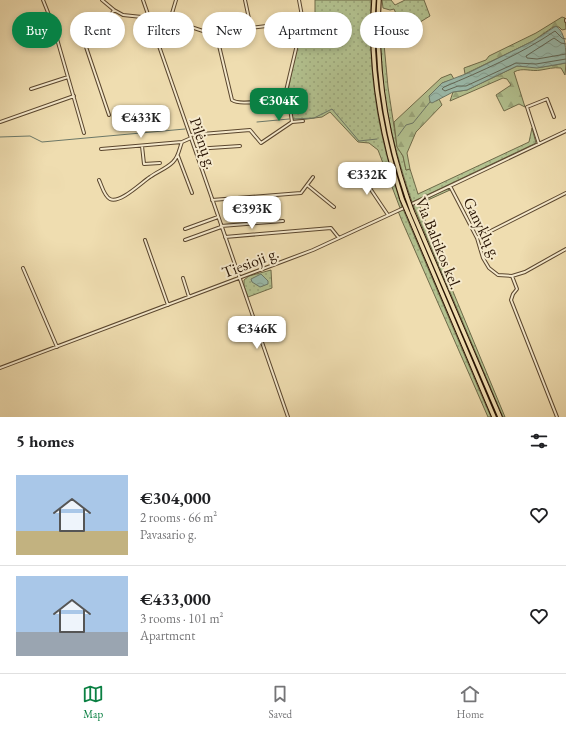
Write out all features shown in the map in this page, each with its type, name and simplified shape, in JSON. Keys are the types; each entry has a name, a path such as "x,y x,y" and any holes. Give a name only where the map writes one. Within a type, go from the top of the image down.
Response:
{"highway":[{"name":"Via Baltikos kel.","path":"374,0 373,52 377,99 386,143 402,199 494,417"},
{"name":"Via Baltikos kel.","path":"378,12 379,0"},
{"path":"378,8 382,12"},
{"name":"Via Baltikos kel.","path":"379,48 381,86 386,122 393,154 412,212 500,417"}],"street":[{"path":"43,0 68,76 84,133"},
{"path":"102,0 123,16 133,16"},
{"name":"Pilėnų g.","path":"143,0 147,12"},
{"path":"172,12 176,0"},
{"path":"245,0 248,12"},
{"path":"299,0 301,12"},
{"path":"109,115 85,44 96,37 114,10"},
{"name":"Pilėnų g.","path":"160,48 288,417"},
{"path":"220,48 233,101 241,103 274,98 282,95 286,91 296,48"},
{"path":"31,89 68,76"},
{"path":"286,91 288,95 292,122"},
{"path":"0,122 74,96"},
{"path":"538,144 527,107 547,99 554,118"},
{"path":"101,149 182,142 190,137 250,130 259,142 264,142 292,122 303,120"},
{"name":"Tiesioji g.","path":"0,368 240,278 339,238 566,131"},
{"path":"99,180 107,197 112,200 117,199 140,185 151,176 167,168 178,156 182,142"},
{"path":"142,146 144,164 160,163"},
{"path":"195,150 240,146"},
{"path":"178,156 192,193"},
{"path":"357,169 388,215"},
{"path":"212,200 301,194 313,178"},
{"path":"307,185 334,207"},
{"name":"Ganyklų g.","path":"450,186 489,268 498,275 512,276 525,272 566,249"},
{"path":"476,238 566,192"},
{"path":"185,229 218,217"},
{"path":"185,240 221,227 283,221"},
{"path":"225,236 331,228 339,238"},
{"path":"145,240 168,305"},
{"path":"23,268 57,347"},
{"path":"512,276 517,289 511,300 557,417"},
{"path":"183,278 190,297"}],"green space":[{"path":"315,0 371,0 371,12 360,12 360,48 371,48 376,105 387,155 402,207 400,208 378,150 369,143 358,142 330,112 322,117 292,121 288,91 296,48 352,48 352,12 315,12"},
{"path":"382,0 391,0 395,5 405,0 424,0 430,16 423,20 423,12 395,12 394,9 390,10 383,8"},
{"path":"562,17 565,18 566,29 562,30 559,27 553,27 533,41 465,74 464,68 486,60 489,56 536,33"},
{"path":"376,48 380,95 387,133 380,100 375,51"},
{"path":"381,48 384,48 388,87 397,146 403,156 406,170 410,169 418,194 529,142 532,128 536,143 412,202 401,169 389,119"},
{"path":"566,63 565,75 561,68 521,70 514,72 525,107 519,104 504,111 496,95 511,85 507,79 503,78 450,101 453,92 467,90 517,66 542,67"},
{"path":"451,74 454,79 442,83 436,101 439,99 442,105 416,132 407,153 410,169 406,170 403,156 397,147 394,122 441,78"},
{"path":"447,189 450,190 419,204 442,265 505,417 503,417 413,205"},
{"path":"403,209 491,417 488,417 402,221 398,211"},
{"path":"412,215 498,417 496,417"},
{"path":"271,270 272,288 248,297 244,286 244,280 249,276"}],"water":[{"path":"556,26 564,37 566,63 537,68 517,66 467,90 453,92 432,103 430,102 429,96 442,83 468,73 533,41"},
{"path":"261,274 268,281 268,284 260,287 252,282 251,279"}],"waterway":[{"path":"398,136 406,125 413,123 430,102"},
{"path":"292,119 314,118 332,109 359,141 377,139"},
{"path":"257,122 289,119"},
{"path":"0,137 30,136 42,142 185,129"}]}
